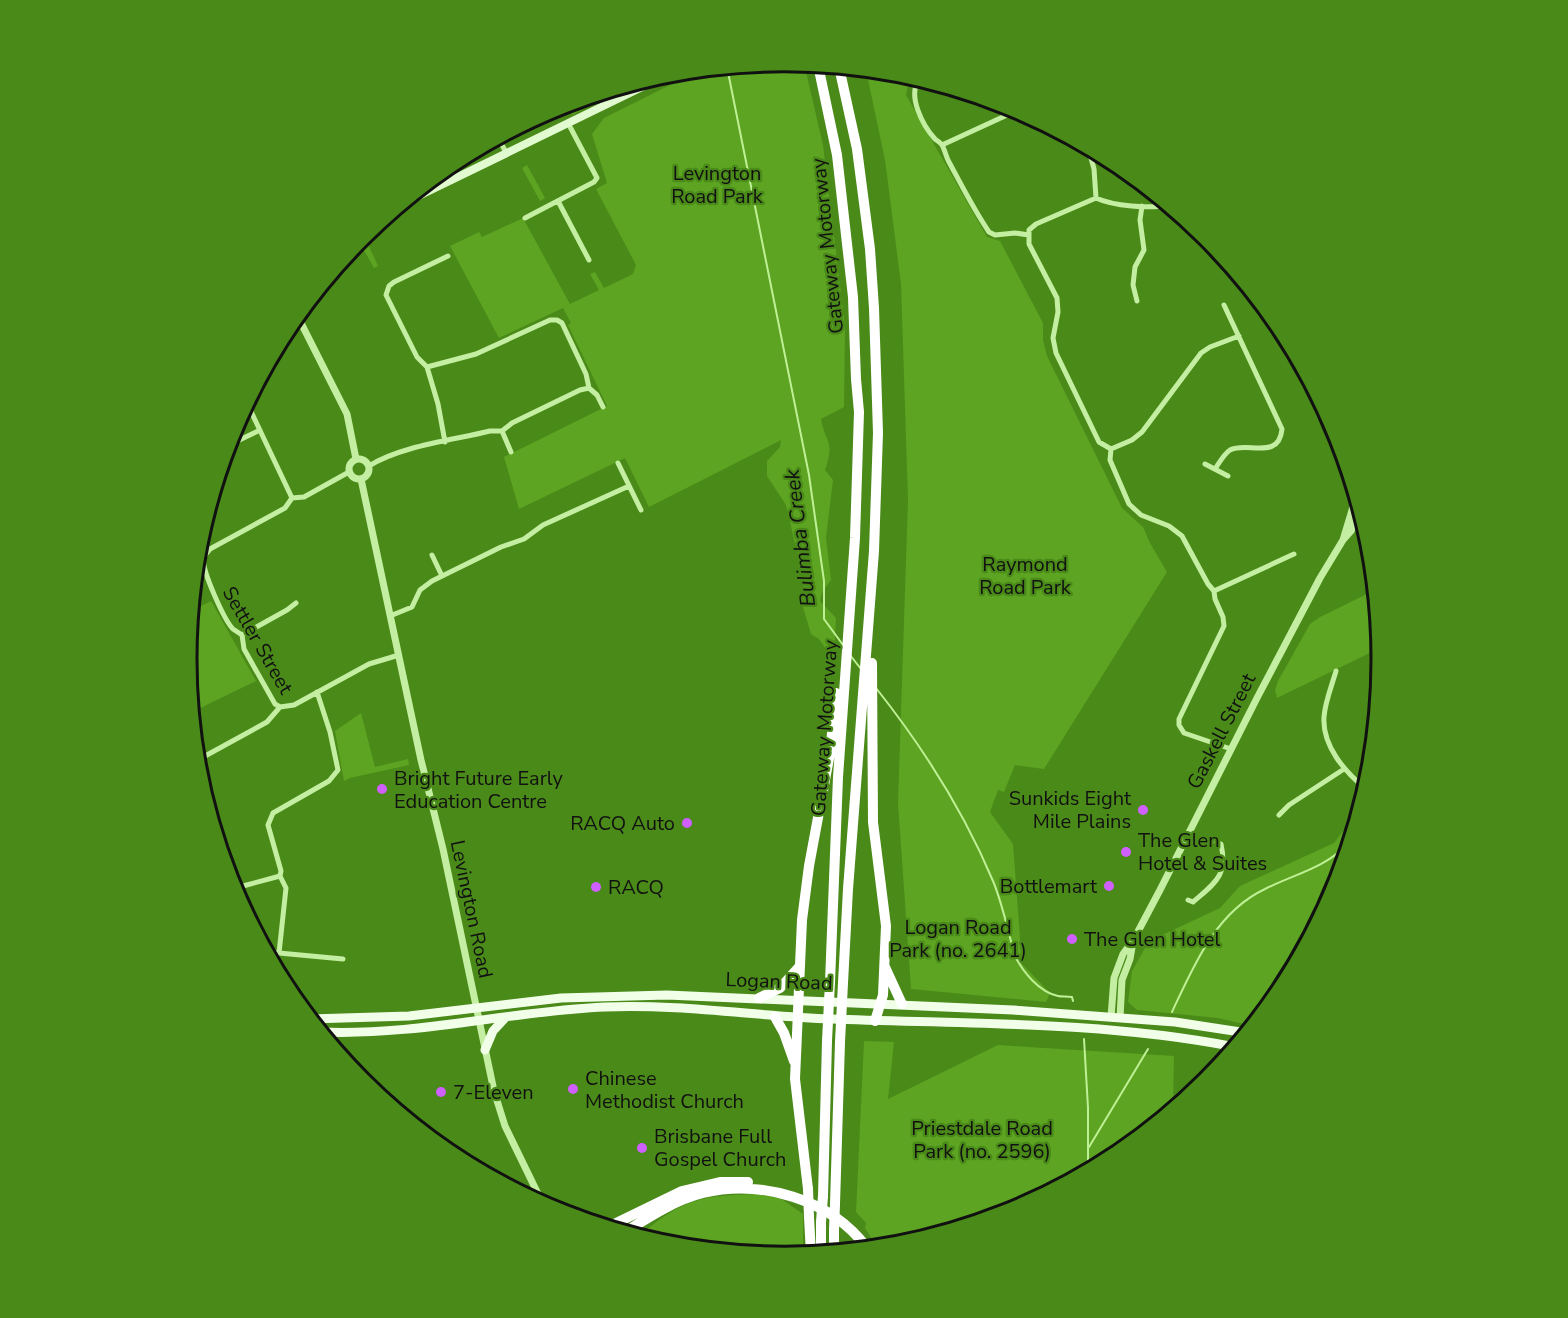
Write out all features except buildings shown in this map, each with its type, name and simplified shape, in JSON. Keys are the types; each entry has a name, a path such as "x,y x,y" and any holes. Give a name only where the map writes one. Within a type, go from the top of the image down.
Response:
{"highway":[{"name":"Gateway Motorway","path":"820,73 837,155 853,297 859,434 856,528 848,626 841,669 821,1245"},
{"name":"Gateway Motorway","path":"834,1244 840,1042 848,889 868,689 867,655 874,551 878,432 870,249 857,149 841,75"},
{"path":"811,1245 805,1153 797,1109 799,967 803,905 830,753 841,669"},
{"path":"868,689 874,837 885,908 885,966 881,1003 875,1021"},
{"path":"885,966 902,1004"},
{"path":"759,998 780,988 799,967"},
{"path":"775,1017 784,1033 790,1057 796,1063"},
{"path":"619,1222 670,1196 707,1184 731,1181 772,1185 784,1194 832,1216 861,1241"},
{"path":"634,1227 663,1210 701,1193 746,1188 784,1194"}],"main road":[{"path":"431,190 632,92"},
{"name":"Logan Road","path":"320,1019 398,1017 535,1000 608,995 667,995 902,1004 1092,1016 1203,1025 1237,1031"},
{"name":"Logan Road","path":"331,1032 396,1031 574,1009 629,1006 691,1008 775,1017 1114,1030 1182,1037 1226,1045"},
{"path":"485,1050 493,1031 506,1017"},
{"name":"Gaskell Street","path":"1114,1030 1115,1018"}],"street":[{"path":"916,87 914,99 925,124 942,145 966,195 989,232 994,235 1015,233 1029,235"},
{"path":"942,145 1006,116"},
{"path":"525,218 594,182 597,178 568,123"},
{"path":"502,145 507,154"},
{"path":"1091,159 1096,198"},
{"path":"1111,449 1099,442 1056,353 1053,338 1058,312 1057,298 1029,244 1029,230 1036,224 1084,201 1096,198 1110,203 1158,207"},
{"path":"558,201 589,260"},
{"path":"1137,301 1133,285 1135,267 1144,250 1140,220 1142,206"},
{"path":"445,442 438,404 427,367 417,357 388,300 387,289 394,282 448,256"},
{"path":"1215,469 1232,449 1265,449 1278,442 1282,436 1280,421 1224,305"},
{"path":"427,367 476,354 553,319 562,323 586,374 589,388 597,395 603,407"},
{"path":"302,325 347,414 356,459"},
{"path":"1111,449 1132,440 1142,432 1201,353 1210,347 1239,336"},
{"path":"369,466 391,455 490,431 502,431 512,423 580,390 589,388"},
{"path":"252,412 292,498"},
{"path":"240,440 260,430"},
{"path":"502,431 510,452"},
{"path":"1111,449 1110,460 1129,504 1141,515 1169,526 1182,536 1214,591 1224,626 1179,719 1179,725 1181,730 1231,749"},
{"path":"356,459 364,460 369,466 368,474 361,479 354,478 349,472 350,464 356,459"},
{"path":"618,463 641,510"},
{"path":"1205,464 1228,476"},
{"path":"292,498 304,497 349,472"},
{"name":"Levington Road","path":"361,479 501,1116 537,1191"},
{"path":"390,616 412,607 420,590 442,576 501,547 531,536 543,525 629,486"},
{"path":"206,554 210,549 285,508 292,498"},
{"name":"Gaskell Street","path":"1343,540 1352,511"},
{"name":"Gaskell Street","path":"1115,1018 1111,1005 1116,971 1123,954 1134,939 1320,578 1355,523"},
{"path":"1214,591 1294,554"},
{"path":"432,555 442,576"},
{"name":"Settler Street","path":"204,569 208,582 233,629 242,635 244,649 275,704 280,707 294,705 369,664 399,655"},
{"path":"242,635 296,603"},
{"path":"1336,671 1324,714 1324,723 1332,748 1344,769 1358,782"},
{"path":"317,692 330,732 338,770 329,781 273,813 269,819 268,825 281,871 280,876 286,888 279,953 343,959"},
{"path":"205,756 267,722 280,707"},
{"path":"1279,815 1288,805 1344,769"},
{"path":"1188,900 1193,902 1215,883 1224,866 1225,860 1221,844 1216,842"},
{"path":"242,885 280,876"},
{"name":"Gaskell Street","path":"1115,1018 1122,980 1134,939"},
{"path":"1092,1016 1111,1005"}],"green space":[{"name":"Levington Road Park","path":"746,73 806,73 823,145 845,326 844,407 821,419 829,443 825,470 833,480 826,538 831,580 822,592 820,601 836,618 834,652 828,652 819,639 811,634 800,597 804,583 786,505 767,476 767,461 780,447 781,440 649,507 625,458 519,509 504,457 607,406 568,325 571,323 563,308 499,338 450,246 479,232 482,237 523,218 570,304 599,290 590,274 595,272 604,288 633,274 636,265 596,189 607,183 592,134 604,118 676,82"},
{"name":"Raymond Road Park","path":"868,78 908,85 906,95 987,237 1000,241 1043,323 1043,340 1047,356 1122,508 1143,527 1167,572 1044,769 1015,765 1004,792 998,790 990,812 1013,844 1022,964 1050,993 1046,1002 911,989 898,803 908,500 901,284 885,160"},
{"path":"596,103 572,115 571,112"},
{"path":"527,165 545,198 540,201 522,168"},
{"path":"368,245 378,266 374,268 364,250"},
{"path":"1367,594 1371,652 1277,698 1275,690 1278,681 1310,624"},
{"path":"211,601 256,681 199,709 197,659 199,607"},
{"path":"361,713 375,767 408,759 409,765 344,781 335,731"},
{"path":"1346,827 1326,884 1310,919 1272,985 1243,1024 1218,1018 1137,1010 1128,1002 1132,971 1153,934 1158,937 1220,908 1240,886 1334,843"},
{"name":"Priestdale Road Park (no. 2596)","path":"864,1041 894,1042 888,1099 998,1045 1174,1056 1173,1098 1110,1147 1044,1185 973,1215 899,1235 872,1239 865,1228 866,1223 856,1212"},
{"path":"756,1194 777,1196 803,1214 803,1246 746,1245 707,1241 647,1230 680,1207 717,1196"}],"waterway":[{"name":"Bulimba Creek","path":"729,75 809,475 824,581 824,619 843,645"},
{"name":"Bulimba Creek","path":"850,655 861,669"},
{"name":"Bulimba Creek","path":"876,688 926,756 982,855 997,890 1018,962 1038,986 1051,994 1072,997 1073,1001"},
{"path":"1172,1012 1198,958 1233,911 1265,889 1320,865 1338,852"},
{"name":"Bulimba Creek","path":"1084,1039 1088,1161"},
{"path":"1089,1147 1148,1049"}],"place":[{"name":"Bright Future Early Education Centre","path":"382,789"},
{"name":"Sunkids Eight Mile Plains","path":"1143,810"},
{"name":"RACQ Auto","path":"687,823"},
{"name":"The Glen Hotel & Suites","path":"1126,852"},
{"name":"Bottlemart","path":"1109,886"},
{"name":"RACQ","path":"596,887"},
{"name":"The Glen Hotel","path":"1072,939"},
{"name":"Chinese Methodist Church","path":"573,1089"},
{"name":"7-Eleven","path":"441,1092"},
{"name":"Brisbane Full Gospel Church","path":"642,1148"}],"park label":[{"name":"Logan Road Park (no. 2641)","path":"958,938"}]}
